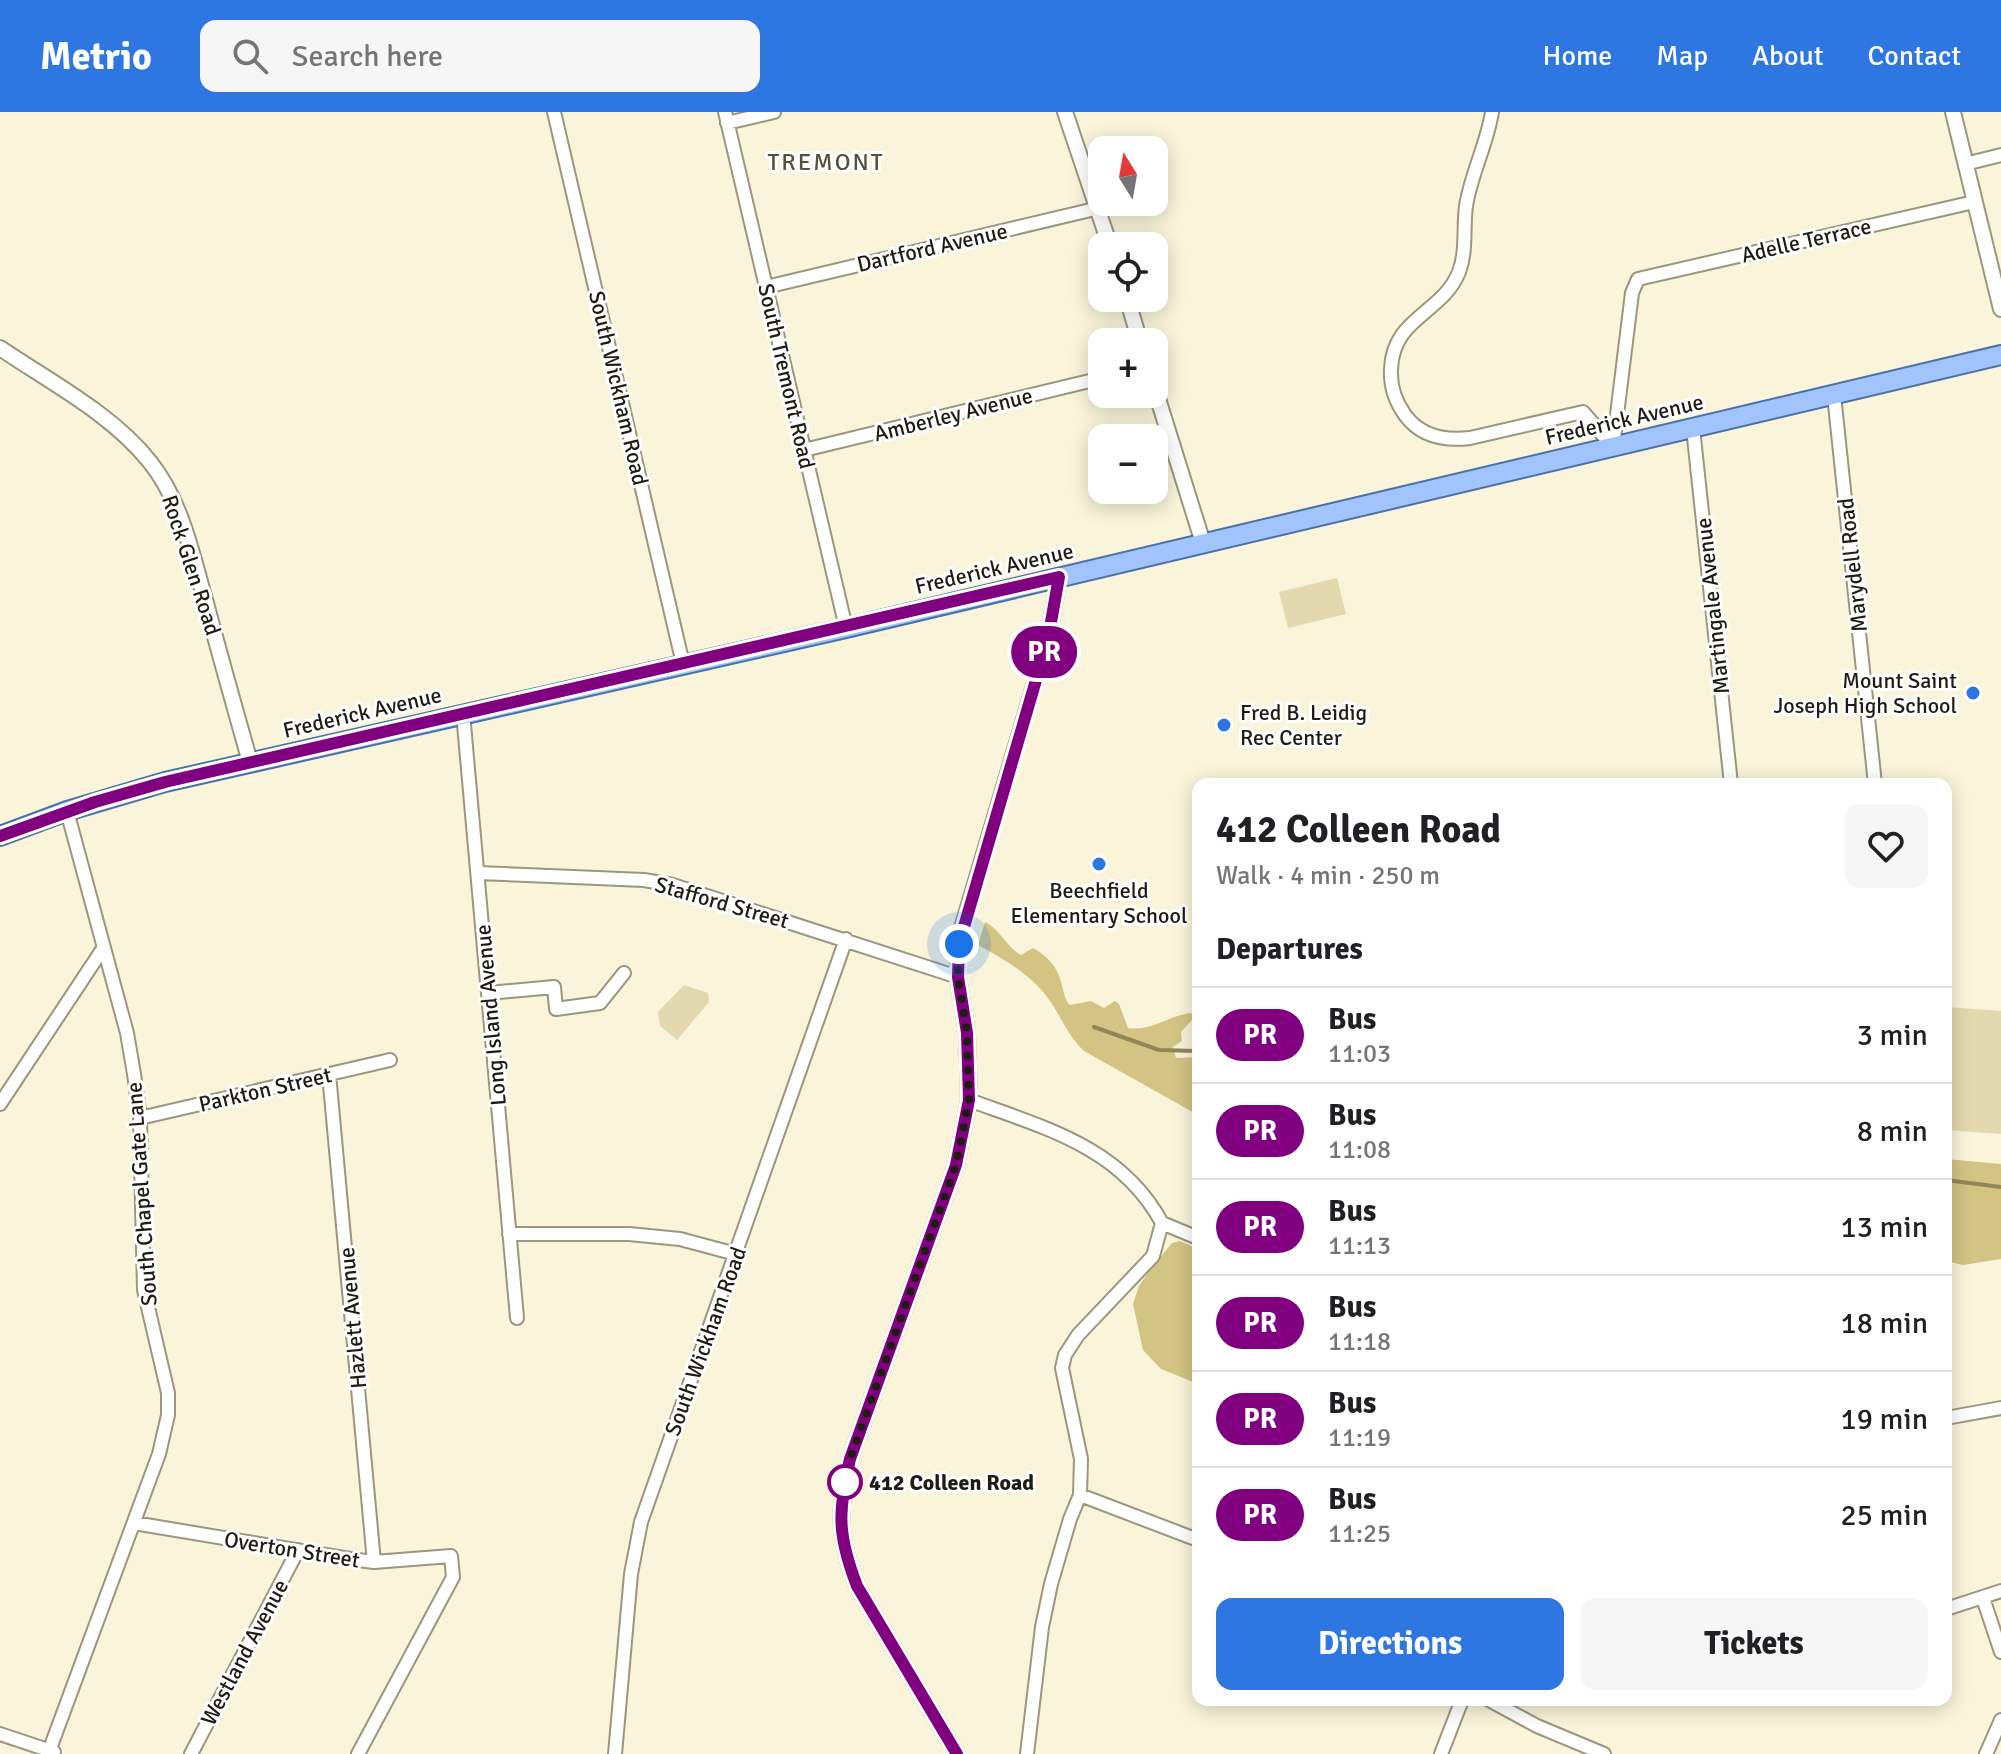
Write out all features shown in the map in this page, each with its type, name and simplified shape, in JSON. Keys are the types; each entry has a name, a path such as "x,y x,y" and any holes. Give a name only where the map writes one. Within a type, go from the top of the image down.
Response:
{"main road":[{"name":"Frederick Avenue","path":"0,836 131,791 250,762 846,628 2001,355"}],"street":[{"name":"South Wickham Road","path":"554,112 683,664"},
{"path":"726,118 774,112"},
{"path":"1065,112 1088,177"},
{"path":"1492,112 1466,207 1463,256 1458,274 1440,299 1403,330 1392,359 1393,390 1407,418 1435,437 1453,440 1470,438 1583,412 1613,447"},
{"path":"1953,112 2001,309"},
{"name":"South Tremont Road","path":"726,118 846,628"},
{"path":"1965,164 2001,155"},
{"name":"Adelle Terrace","path":"1613,447 1632,293 1638,279 1974,202"},
{"name":"Dartford Avenue","path":"766,287 1088,211"},
{"name":"Rock Glen Road","path":"0,348 102,417 150,461 165,484 179,513 192,555 250,762"},
{"name":"Amberley Avenue","path":"804,450 1088,381"},
{"name":"Marydell Road","path":"1834,395 1874,778"},
{"path":"1161,408 1203,543"},
{"name":"Martingale Avenue","path":"1693,428 1730,778"},
{"path":"957,1754 857,1586 840,1528 841,1500 850,1459 956,1165 969,1100 968,1049 958,977 962,928 1048,639 1059,577"},
{"name":"Long Island Avenue","path":"463,713 517,1318"},
{"name":"South Chapel Gate Lane","path":"51,1753 165,1433 168,1404 166,1373 144,1290 140,1118 127,1033 67,811"},
{"name":"Stafford Street","path":"478,873 644,880 673,885 958,977"},
{"name":"South Wickham Road","path":"615,1754 635,1546 641,1522 846,939"},
{"path":"0,1104 104,947"},
{"path":"488,993 554,987 556,1009 600,1003 624,973"},
{"name":"Parkton Street","path":"140,1118 390,1060"},
{"name":"Hazlett Avenue","path":"329,1074 374,1562"},
{"path":"969,1100 1057,1133 1106,1159 1129,1177 1149,1200 1162,1223 1192,1236"},
{"path":"1027,1754 1042,1627 1051,1584 1080,1495 1081,1459 1062,1368 1065,1355 1097,1313 1153,1256 1162,1223"},
{"path":"509,1234 654,1236 680,1239 736,1254"},
{"path":"1952,1417 2001,1408"},
{"path":"1080,1495 1192,1538"},
{"name":"Overton Street","path":"134,1523 374,1562 451,1556 453,1577 358,1754"},
{"name":"Westland Avenue","path":"191,1754 298,1550"},
{"path":"1952,1607 2001,1591"},
{"path":"1983,1598 2001,1652"},
{"path":"1441,1754 1460,1706"},
{"path":"1500,1706 1537,1726 1604,1754"},
{"path":"1986,1754 2001,1720"},
{"path":"0,1734 51,1753"}],"shaded area":[{"path":"1337,578 1346,614 1288,628 1279,592"},
{"path":"985,922 1021,955 1033,948 1047,958 1057,971 1070,1005 1091,1001 1104,1008 1115,1001 1128,1028 1153,1026 1191,1013 1192,1020 1181,1032 1182,1041 1173,1047 1176,1058 1192,1057 1192,1112 1084,1051 1037,985 1009,963 978,945"},
{"path":"684,985 708,993 709,1002 677,1040 660,1026 658,1012"},
{"path":"1952,1007 2001,1011 2001,1134 1952,1130"},
{"path":"1952,1160 2001,1164 2001,1259 1963,1265 1952,1262"},
{"path":"1180,1241 1192,1246 1192,1382 1161,1369 1143,1350 1133,1304 1139,1286 1172,1243"}],"waterway":[{"path":"1094,1027 1159,1050 1192,1051"},
{"path":"1952,1181 2001,1187"}],"bus line":[{"name":"PR","path":"0,836 67,811 165,782 1059,577 1048,639 959,944 958,977 970,1065 969,1100 956,1165 850,1459 841,1500 840,1528 857,1586 957,1754"}],"place":[{"name":"Mount Saint Joseph High School","path":"1973,693"},
{"name":"Fred B. Leidig Rec Center","path":"1224,725"},
{"name":"Beechfield Elementary School","path":"1099,864"},
{"name":"412 Colleen Road","path":"845,1482"}],"district":[{"name":"TREMONT","path":"826,162"}],"route":[{"path":"845,1482 850,1459 956,1165 969,1100 970,1065 958,977 959,944"}]}
